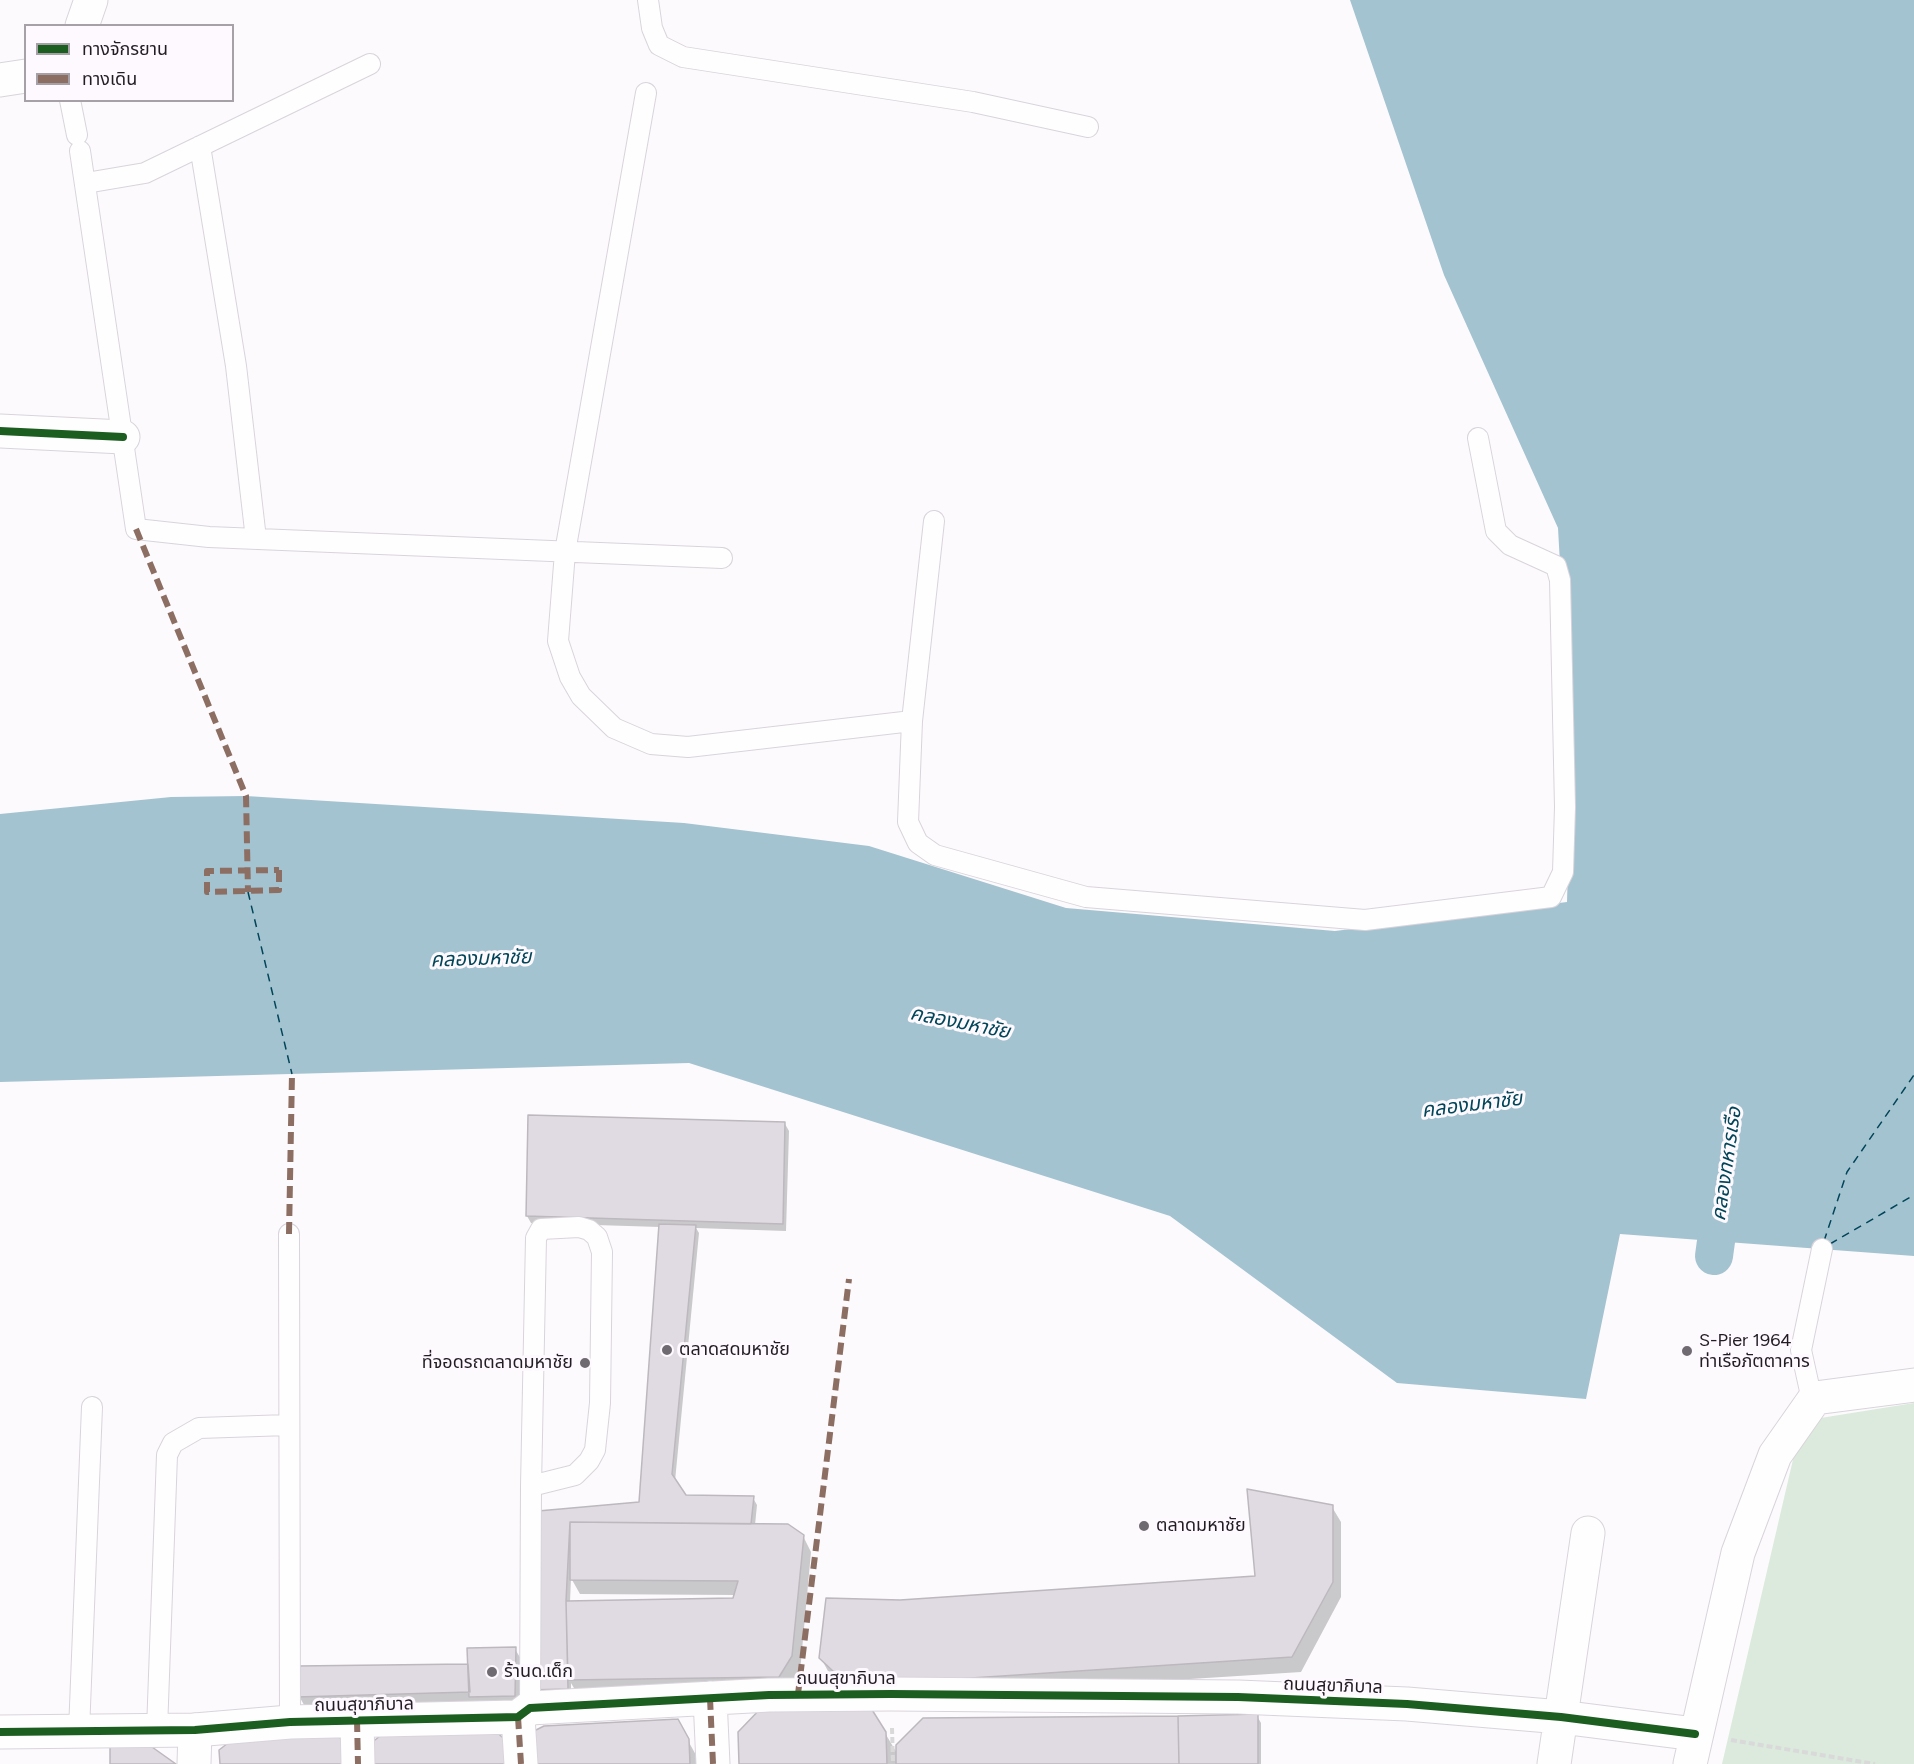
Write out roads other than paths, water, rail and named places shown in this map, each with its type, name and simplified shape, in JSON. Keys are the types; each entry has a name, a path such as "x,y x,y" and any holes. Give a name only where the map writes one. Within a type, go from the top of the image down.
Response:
{"street":[{"path":"83,24 91,0"},
{"path":"0,80 24,76"},
{"path":"0,431 123,437"},
{"path":"1693,1749 1738,1553 1776,1455 1812,1400 1914,1385"},
{"path":"1554,1764 1588,1533"},
{"name":"ถนนสุขาภิบาล","path":"0,1732 195,1730 290,1722 524,1712 798,1694 1238,1697 1407,1704 1561,1716 1693,1749"},
{"path":"710,1698 713,1764"},
{"path":"521,1764 524,1712"},
{"path":"357,1720 358,1764"},
{"path":"194,1764 195,1730"}],"lane":[{"path":"648,0 652,28 659,45 683,57 973,102 1088,128"},
{"path":"86,183 145,173 370,64"},
{"path":"646,93 565,552 558,640 570,677 580,696 614,728 651,744 687,747 912,721"},
{"path":"70,102 86,183 136,529 256,539 722,558"},
{"path":"200,146 237,366 256,539"},
{"path":"934,521 912,721 908,822 918,843 935,855 1086,897 1365,920 1551,897 1563,872 1565,818 1560,580 1556,566 1510,546 1496,531 1478,438"},
{"path":"524,1712 536,1238 541,1229 579,1227 589,1230 597,1237 602,1252 600,1403 595,1450 589,1461 575,1475 531,1486"},
{"path":"290,1234 288,1425 290,1722"},
{"path":"1812,1400 1801,1350 1822,1249"},
{"path":"79,1731 92,1407"},
{"path":"157,1730 167,1455 173,1443 199,1428 288,1425"}],"water":[{"name":"คลองมหาชัย","path":"1350,0 1914,0 1914,1256 1620,1234 1586,1399 1397,1383 1170,1216 689,1063 0,1082 0,814 171,797 246,796 684,823 869,846 1066,908 1335,931 1567,902 1571,760 1558,528 1444,275"}],"waterway":[{"name":"คลองทหารเรือ","path":"1714,1256 1723,1190"}],"place":[{"name":"ตลาดสดมหาชัย","path":"667,1350"},
{"name":"S-Pier 1964 ท่าเรือภัตตาคาร","path":"1687,1351"},
{"name":"ที่จอดรถตลาดมหาชัย","path":"585,1363"},
{"name":"ตลาดมหาชัย","path":"1144,1526"},
{"name":"ร้านด.เด็ก","path":"492,1672"}]}
